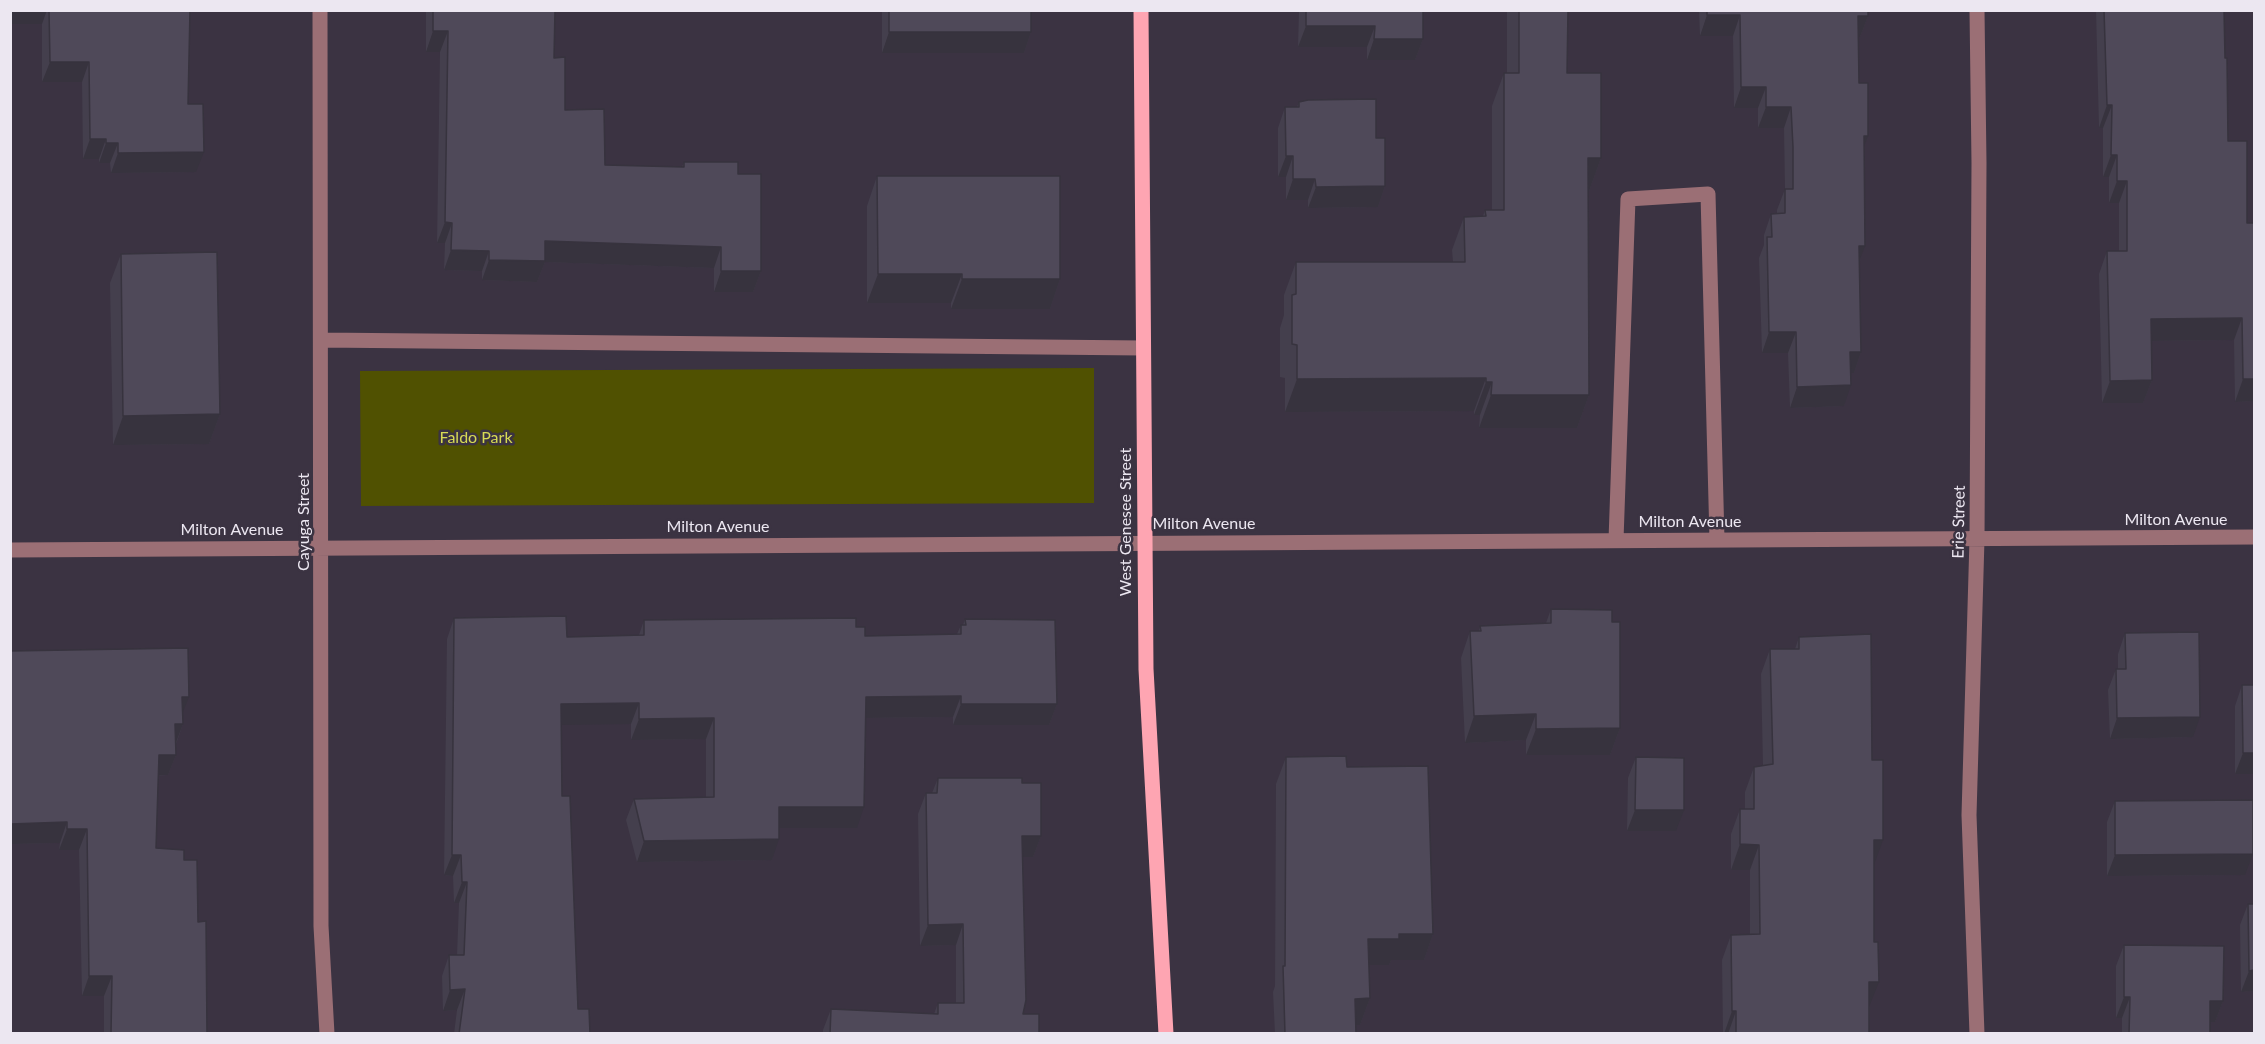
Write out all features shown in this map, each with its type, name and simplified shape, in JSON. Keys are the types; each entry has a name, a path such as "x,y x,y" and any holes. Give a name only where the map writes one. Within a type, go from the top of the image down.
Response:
{"main road":[{"name":"West Genesee Street","path":"1141,10 1146,669 1166,1034"}],"street":[{"name":"Cayuga Street","path":"320,10 321,926 327,1034"},
{"name":"Erie Street","path":"1977,10 1979,163 1977,539 1969,815 1977,1034"},
{"path":"1616,540 1628,199 1708,194 1717,540"},
{"path":"321,340 1143,348"},
{"name":"Milton Avenue","path":"10,550 2254,537"}],"green space":[{"name":"Faldo Park","path":"1094,368 1094,503 361,506 360,371"}],"building":[{"path":"49,10 190,10 188,104 203,104 204,152 118,153 118,143 106,143 106,139 90,139 89,62 50,62"},
{"path":"433,10 555,10 554,58 565,57 565,110 604,109 605,165 684,167 684,162 738,162 738,174 761,174 761,271 721,271 721,247 545,241 545,261 489,260 489,251 451,250 452,223 445,222 448,31 433,31"},
{"path":"889,10 1031,10 1031,32 889,32"},
{"path":"1306,10 1423,10 1423,39 1374,39 1375,26 1306,26"},
{"path":"1519,10 1568,10 1567,73 1601,73 1601,158 1588,158 1589,395 1491,395 1492,382 1486,382 1486,378 1297,379 1297,345 1292,344 1292,295 1296,294 1296,262 1465,262 1464,217 1486,216 1485,210 1504,210 1504,73 1519,73"},
{"path":"1707,10 1868,10 1868,16 1858,16 1859,83 1868,83 1868,136 1864,136 1865,246 1859,246 1861,352 1850,352 1851,385 1797,387 1796,332 1769,332 1767,237 1772,237 1771,214 1785,213 1785,189 1793,189 1791,107 1766,107 1766,87 1741,87 1740,15 1707,15"},
{"path":"2104,10 2224,10 2228,141 2247,141 2247,223 2254,223 2254,379 2243,379 2242,318 2151,319 2152,380 2110,381 2107,251 2127,251 2127,181 2117,181 2117,155 2111,155 2112,105 2107,105"},
{"path":"1376,99 1376,138 1385,138 1385,186 1316,187 1315,179 1293,179 1293,156 1286,156 1285,107 1299,107 1299,102 1308,100"},
{"path":"877,176 1060,176 1060,279 962,279 962,274 878,274"},
{"path":"217,252 220,414 123,416 121,254"},
{"path":"1551,609 1612,610 1612,622 1620,622 1620,728 1536,729 1536,714 1474,716 1470,631 1481,631 1480,626 1551,623"},
{"path":"566,616 567,637 644,635 644,620 856,618 856,627 865,627 865,636 961,634 961,625 966,625 965,619 1055,620 1057,704 961,704 961,696 866,697 864,807 779,807 779,839 644,841 634,799 714,797 714,718 639,719 639,703 561,704 562,796 570,796 578,1009 589,1009 590,1034 459,1034 465,989 450,990 449,955 464,955 467,882 462,882 461,855 452,855 454,618"},
{"path":"2199,632 2200,717 2117,718 2116,669 2126,669 2125,633"},
{"path":"1871,634 1872,760 1883,760 1883,840 1874,840 1874,942 1878,942 1879,982 1869,982 1869,1034 1736,1034 1736,1011 1732,1011 1731,935 1760,934 1759,845 1740,844 1740,809 1754,809 1754,767 1773,764 1770,649 1799,649 1799,637"},
{"path":"188,648 189,697 182,697 183,724 175,724 176,755 159,755 156,848 184,850 184,860 197,860 198,922 206,921 207,1034 111,1034 112,976 89,976 87,829 67,829 67,822 10,824 10,651"},
{"path":"2242,685 2254,685 2254,753 2243,753"},
{"path":"1346,756 1347,767 1428,766 1433,934 1399,934 1399,939 1368,939 1370,998 1355,999 1356,1034 1285,1034 1283,966 1285,966 1286,757"},
{"path":"1636,757 1684,758 1684,810 1635,810"},
{"path":"938,778 1022,778 1022,783 1041,783 1041,836 1022,836 1026,1000 1023,1014 1039,1014 1039,1034 830,1034 831,1009 938,1014 938,1003 964,1003 963,924 928,925 926,793 937,793"},
{"path":"2253,800 2253,854 2115,855 2115,801"},
{"path":"2248,904 2254,904 2254,970 2249,971"},
{"path":"2124,945 2224,946 2223,1001 2210,1001 2210,1034 2129,1034 2130,997 2124,997"}]}
